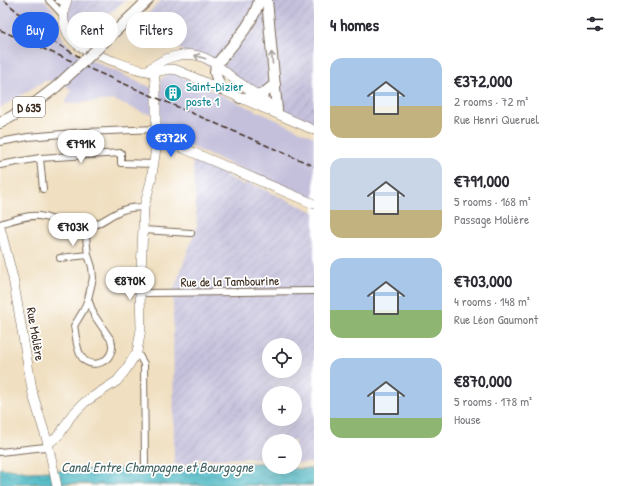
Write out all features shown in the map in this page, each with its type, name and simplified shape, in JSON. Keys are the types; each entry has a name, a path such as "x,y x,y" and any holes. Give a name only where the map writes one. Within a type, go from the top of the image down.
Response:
{"main road":[{"path":"221,89 215,73 216,65 249,24 256,12 259,0"},
{"path":"267,0 277,110"},
{"path":"63,1 63,16 66,30 69,37 81,48 117,63 150,71 173,69 314,130"},
{"name":"D 635","path":"0,123 31,106 56,87 145,2"},
{"path":"249,24 258,23 270,29"},
{"path":"150,71 161,61 172,57 185,54 199,56 216,65 290,119"},
{"path":"48,444 60,434 72,416 85,402 117,381 126,371 137,352 141,329 140,292 144,207 154,164 156,148 156,132 150,71"},
{"path":"240,98 258,97 267,92 275,84"},
{"path":"156,132 185,149 314,204"},
{"path":"156,148 166,147 185,149"},
{"name":"Rue Molière","path":"0,226 13,278 33,395 48,444 57,486"}],"street":[{"path":"49,0 63,16"},
{"path":"0,142 28,137 78,132 156,132"},
{"path":"0,165 40,158 121,153 121,163 154,164"},
{"path":"40,158 43,189"},
{"path":"0,226 15,219 40,216 66,226 84,228 95,225 121,210 144,207"},
{"path":"84,228 93,278 83,311 74,326 80,354 87,362 96,364 107,360 110,355 112,343 94,315 88,298"},
{"path":"143,230 191,233"},
{"path":"60,258 88,254"},
{"name":"Rue de la Tambourine","path":"147,293 314,291"},
{"path":"137,352 144,364 145,464"},
{"path":"0,452 45,447 48,444"}],"shaded area":[{"path":"0,0 45,0 54,12 12,12 12,48 59,48 59,30 63,40 67,44 67,48 72,48 78,54 161,92 160,80 171,72 314,137 314,201 169,137 164,133 154,114 144,113 114,100 65,104 71,91 66,85 55,81 44,81 0,108"},
{"path":"54,0 126,0 111,12 67,12 67,16"},
{"path":"162,0 314,0 314,124 289,113 178,48 187,48 187,12 150,12"},
{"path":"192,155 206,160 207,163 232,179 245,185 247,182 314,212 314,463 302,463 302,434 262,434 262,458 197,459 186,465 174,464 173,292 197,226"}],"water":[{"path":"198,463 262,463 262,474 302,474 302,469 314,469 314,485 98,485 61,483 0,485 0,468 29,472 96,469 190,469"}],"railway":[{"path":"4,0 47,38 90,63"},
{"path":"0,30 314,166"}],"place":[{"name":"Saint-Dizier poste 1","path":"173,93"}],"water label":[{"name":"Canal Entre Champagne et Bourgogne","path":"157,466"}]}
